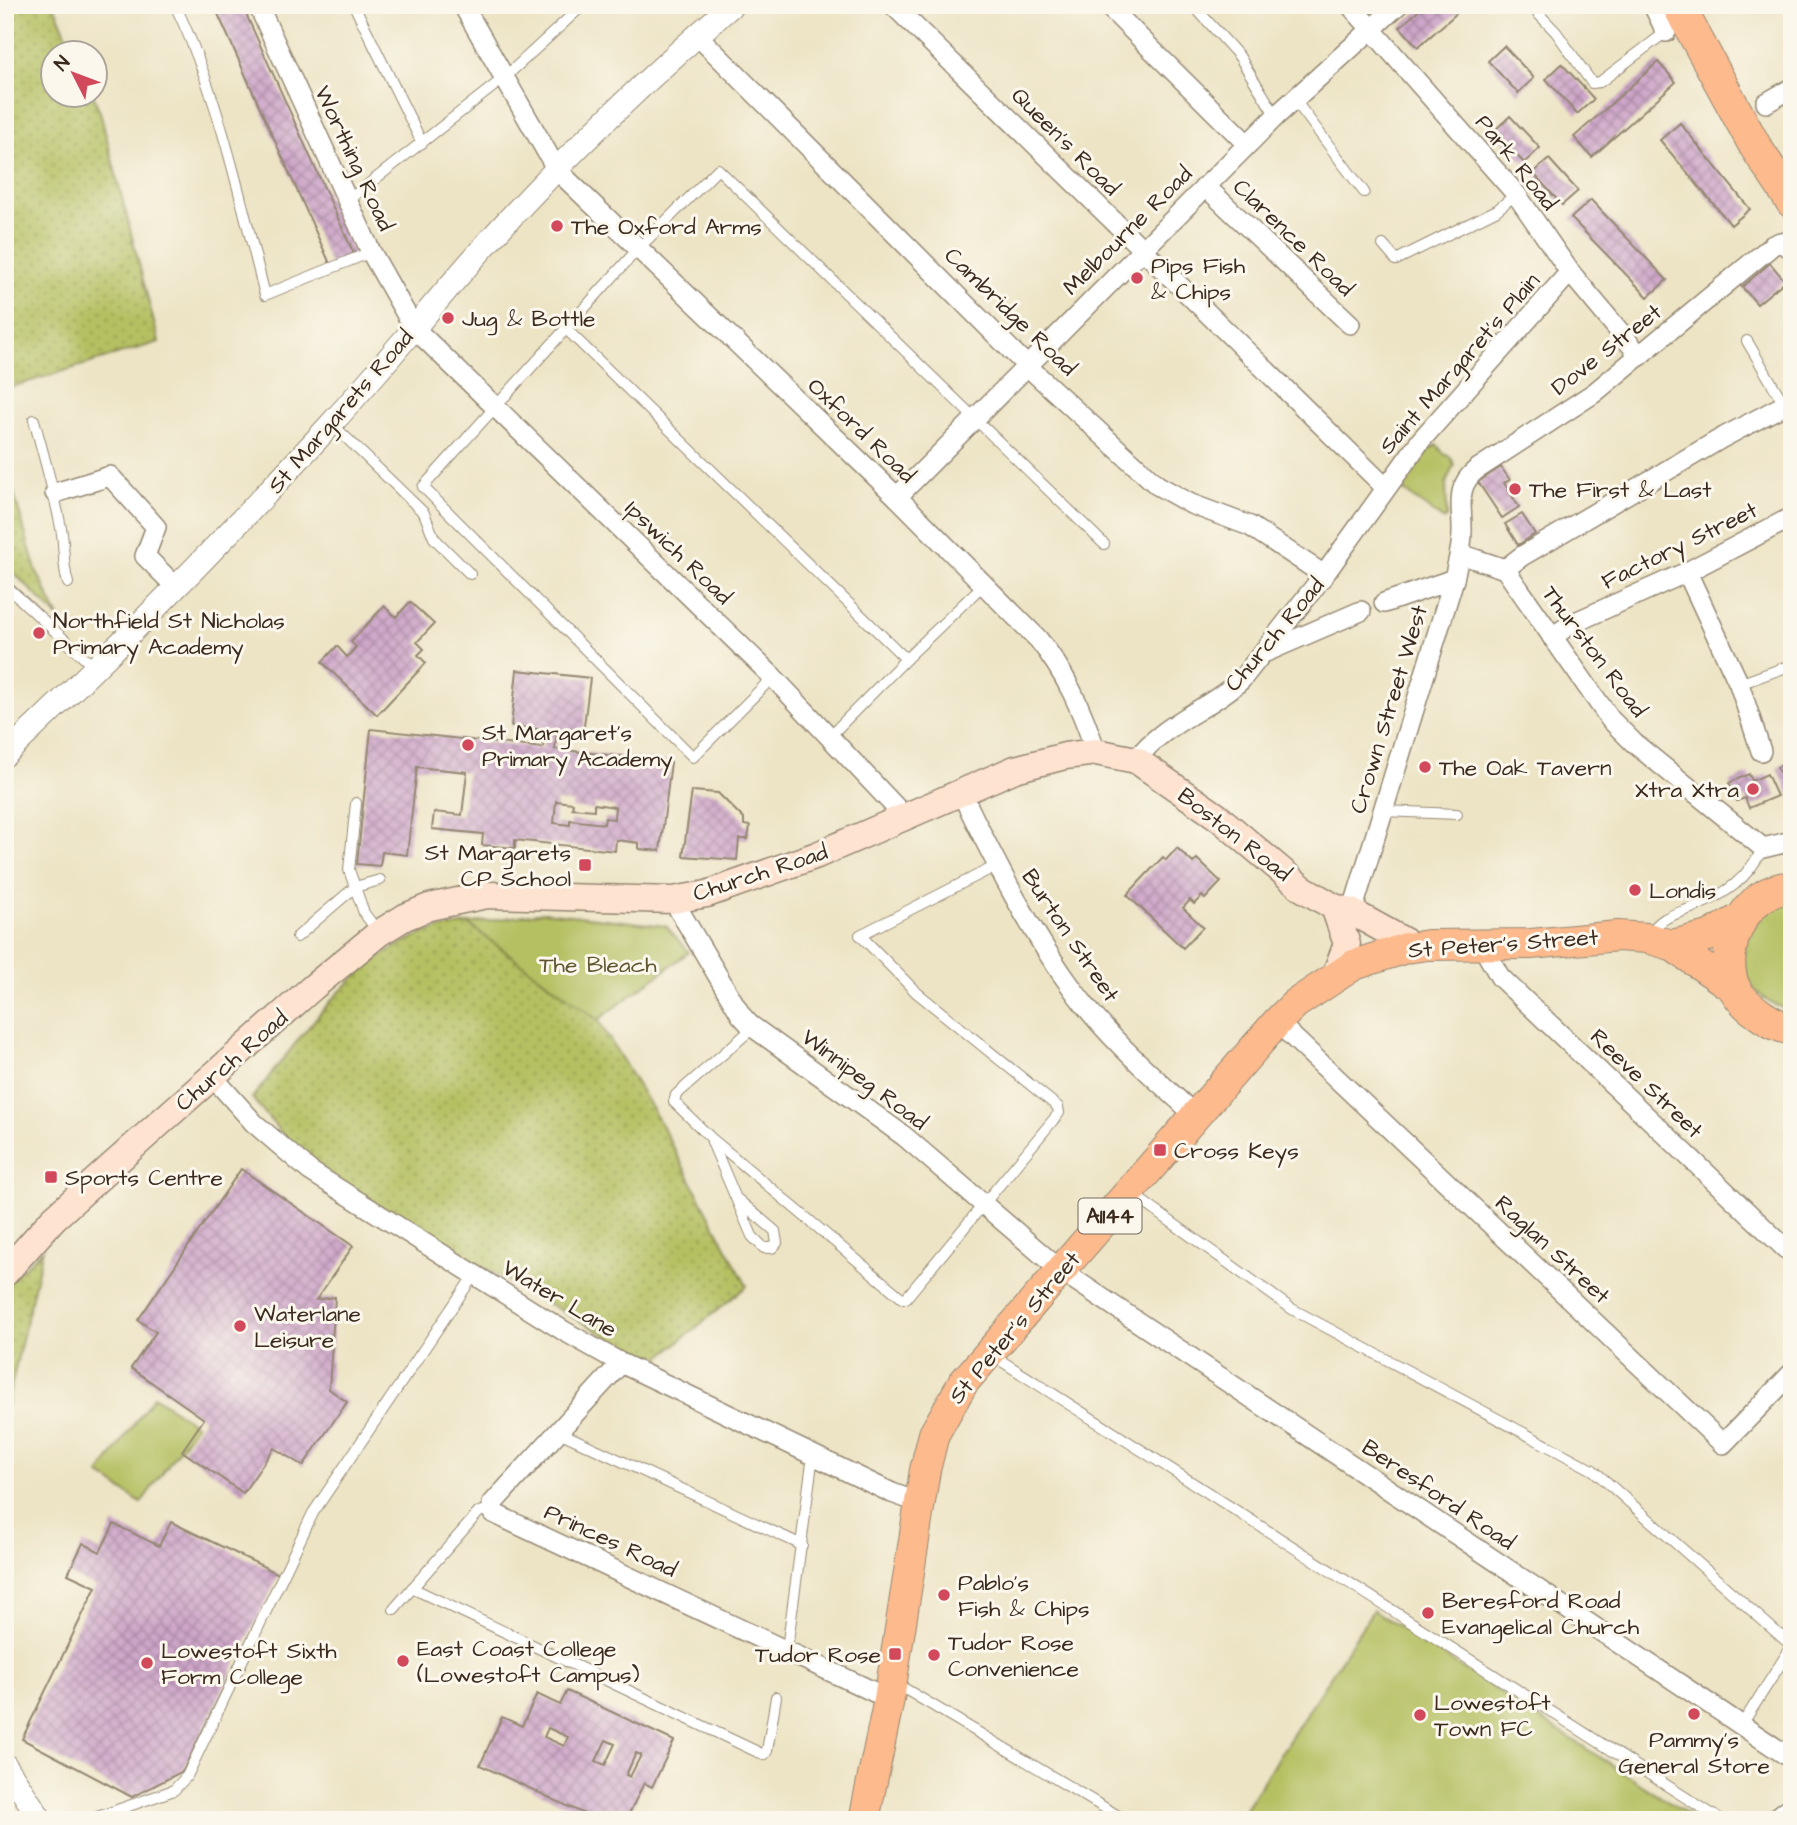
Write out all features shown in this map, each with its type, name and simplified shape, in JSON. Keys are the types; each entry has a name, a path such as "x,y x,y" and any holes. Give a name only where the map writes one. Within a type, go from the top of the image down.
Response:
{"highway":[{"path":"1672,19 1792,202"},
{"path":"1792,866 1781,889 1741,918 1734,936 1732,953 1735,989 1749,1006 1772,1022 1792,1028"}],"main road":[{"name":"Church Road","path":"5,1273 53,1219 212,1076 379,933 429,907 487,895 673,900 707,894 817,855 1016,769 1065,756 1096,752 1136,760"},
{"name":"Boston Road","path":"1136,760 1217,817 1303,888 1342,913 1415,947"},
{"path":"1334,978 1347,944 1342,913"},
{"name":"St Peter's Street","path":"864,1820 890,1690 920,1503 934,1434 952,1399 1060,1270 1277,1022 1295,1004 1354,965 1415,947 1618,936 1659,942 1709,936 1741,918"},
{"path":"1659,942 1735,989"}],"street":[{"name":"Worthing Road","path":"258,5 371,252 414,328"},
{"name":"Oxford Road","path":"463,5 557,170 637,250 897,497 1038,639 1059,664 1082,711 1096,752"},
{"name":"St Margarets Road","path":"6,751 96,670 207,559 331,424 500,229 557,170 697,35 732,5"},
{"name":"Queen's Road","path":"893,5 1385,488"},
{"path":"1107,5 1247,144"},
{"name":"Park Road","path":"1350,5 1516,194 1570,272 1640,356"},
{"name":"Melbourne Road","path":"897,497 1247,144 1398,5"},
{"path":"1653,5 1672,19"},
{"name":"Cambridge Road","path":"697,35 1026,365 1157,485 1191,504 1250,526 1324,575"},
{"path":"1766,103 1792,88"},
{"name":"Clarence Road","path":"1205,186 1350,324"},
{"name":"Dove Street","path":"1461,504 1463,483 1476,470 1594,393 1773,245 1780,242 1792,248"},
{"name":"Saint Margaret's Plain","path":"1385,488 1421,440 1570,272"},
{"name":"Ipswich Road","path":"414,328 773,677 905,817"},
{"path":"1460,554 1505,569 1569,528 1788,402"},
{"path":"55,493 110,475 156,527 145,556 177,589"},
{"name":"Church Road","path":"1136,760 1160,735 1225,694 1265,653 1385,488"},
{"name":"Crown Street West","path":"1342,913 1383,811 1454,579 1460,554 1461,504"},
{"name":"Factory Street","path":"1552,637 1571,624 1687,572 1792,517"},
{"name":"Thurston Road","path":"1505,569 1610,719 1634,743 1763,848"},
{"path":"1687,572 1739,684 1761,751"},
{"path":"1384,603 1454,579"},
{"path":"1265,653 1361,611"},
{"name":"Burton Street","path":"961,792 996,866 1077,996 1133,1058 1196,1116"},
{"path":"1763,848 1792,841"},
{"name":"Winnipeg Road","path":"673,900 741,1015 904,1136 1060,1270"},
{"name":"Reeve Street","path":"1486,945 1488,956 1500,976 1786,1249"},
{"name":"Raglan Street","path":"1277,1022 1723,1444 1792,1373"},
{"name":"Water Lane","path":"212,1076 254,1123 310,1171 474,1275 621,1363 920,1503"},
{"name":"Beresford Road","path":"1060,1270 1792,1759"},
{"path":"491,1508 621,1363"},
{"name":"Princes Road","path":"491,1508 493,1513 787,1649 890,1690"},
{"path":"7,1768 41,1820"},
{"path":"1774,1820 1792,1806"}],"lane":[{"path":"176,5 191,38 222,128 265,295 371,252"},
{"path":"354,5 422,143"},
{"path":"347,201 504,78 583,5"},
{"path":"1193,5 1239,55 1276,116"},
{"path":"1530,5 1556,32 1592,83 1600,82 1672,19"},
{"path":"1294,99 1364,192"},
{"path":"773,677 693,757 422,487 637,250 718,169 973,420 1104,544"},
{"path":"1383,245 1396,260 1497,209 1516,194"},
{"path":"566,330 906,659"},
{"path":"1747,341 1788,402"},
{"path":"34,420 55,493 68,583"},
{"path":"331,424 424,513 434,538 470,574"},
{"path":"830,736 983,585"},
{"path":"6,587 96,670"},
{"path":"1739,684 1792,665"},
{"path":"356,803 349,870 364,913 379,933"},
{"path":"1383,811 1457,814"},
{"path":"1659,942 1665,916 1692,908 1739,883 1763,848"},
{"path":"754,1027 673,1098 711,1138 902,1298 906,1298 1059,1113 1058,1107 916,992 860,935 996,866"},
{"path":"297,937 355,887 380,880"},
{"path":"711,1138 736,1198 756,1243 764,1248 772,1248 777,1243 775,1231 736,1198"},
{"path":"1130,1193 1292,1309 1593,1470 1791,1646 1741,1726"},
{"path":"89,1820 174,1790 187,1776 313,1513 474,1275"},
{"path":"989,1353 1721,1820"},
{"path":"559,1432 802,1545"},
{"path":"787,1649 814,1455"},
{"path":"394,1609 479,1512 491,1508"},
{"path":"412,1588 764,1755 767,1751 776,1697"},
{"path":"890,1690 1125,1820"}],"green space":[{"path":"5,5 54,5 68,38 38,38 38,108 98,108 159,342 5,389"},
{"path":"1437,445 1444,454 1451,457 1454,465 1446,483 1447,517 1444,520 1401,489 1427,450"},
{"path":"5,463 36,570 59,618 5,564"},
{"path":"1792,899 1792,1010 1770,1003 1755,990 1746,973 1744,954 1747,936 1756,919 1771,906"},
{"name":"The Bleach","path":"544,912 666,926 689,952 598,1020 468,924"},
{"path":"468,924 598,1020 658,1119 747,1286 654,1362 434,1240 331,1178 294,1148 252,1098 329,1003 373,962 425,933"},
{"path":"43,1249 5,1413 5,1285"},
{"path":"154,1396 196,1425 141,1503 99,1474"},
{"name":"Lowestoft Town FC","path":"1373,1610 1696,1820 1238,1820"}],"building":[{"path":"214,5 242,5 354,254 331,266"},
{"path":"1425,5 1466,5 1418,47 1400,27"},
{"path":"1504,46 1534,78 1518,93 1488,61"},
{"path":"1658,62 1676,82 1592,157 1574,137"},
{"path":"1562,64 1594,99 1577,114 1546,79"},
{"path":"1510,116 1540,148 1524,163 1494,131"},
{"path":"1680,123 1750,209 1731,225 1660,140"},
{"path":"1549,159 1578,191 1562,205 1533,173"},
{"path":"1591,200 1667,280 1648,297 1571,218"},
{"path":"1770,263 1785,281 1757,304 1742,287"},
{"path":"1501,467 1510,480 1504,483 1519,507 1502,518 1478,482"},
{"path":"1522,514 1535,534 1518,545 1505,524"},
{"path":"410,602 434,624 417,642 424,649 418,655 426,663 377,715 322,662 337,646 347,657 356,647 351,642 384,606 396,617"},
{"path":"517,670 590,678 583,734 557,731 555,749 671,762 660,851 639,849 639,843 616,840 615,851 515,840 515,848 482,845 483,834 432,829 434,812 462,815 467,772 417,767 407,855 382,852 380,866 357,864 371,729 543,748 545,730 511,726","holes":["556,801 573,803 572,808 594,810 594,804 615,807 614,819 605,818 604,824 570,820 570,825 554,823"]},
{"path":"1792,760 1792,800 1777,767"},
{"name":"Xtra Xtra","path":"1749,774 1752,781 1767,774 1777,796 1749,808 1745,798 1737,801 1729,783"},
{"path":"692,791 718,793 744,819 744,825 750,826 748,839 739,839 737,860 683,856"},
{"path":"1177,848 1193,863 1197,859 1221,882 1205,899 1202,896 1194,904 1190,900 1183,908 1203,927 1183,948 1127,895 1163,857 1166,860"},
{"name":"Waterlane Leisure","path":"241,1169 353,1246 316,1300 335,1297 329,1389 347,1402 303,1466 274,1448 243,1493 182,1451 204,1419 131,1368 156,1332 138,1320"},
{"name":"Lowestoft Sixth Form College","path":"171,1522 279,1574 183,1771 132,1797 22,1739 96,1587 68,1574 83,1543 100,1552 114,1524 159,1546"},
{"path":"567,1691 674,1741 652,1787 644,1783 626,1820 597,1820 480,1765 502,1717 522,1726 537,1694 560,1705","holes":["548,1728 568,1737 564,1746 544,1737","606,1740 615,1744 605,1765 596,1761","636,1753 641,1755 630,1777 626,1775"]}],"place":[{"name":"The Oxford Arms","path":"557,226"},
{"name":"Pips Fish & Chips","path":"1137,278"},
{"name":"Jug & Bottle","path":"448,318"},
{"name":"The First & Last","path":"1515,489"},
{"name":"Northfield St Nicholas Primary Academy","path":"39,633"},
{"name":"St Margaret's Primary Academy","path":"468,745"},
{"name":"The Oak Tavern","path":"1425,767"},
{"name":"Xtra Xtra","path":"1753,789"},
{"name":"St Margarets CP School","path":"585,865"},
{"name":"Londis","path":"1635,890"},
{"name":"Cross Keys","path":"1160,1150"},
{"name":"Sports Centre","path":"51,1177"},
{"name":"Waterlane Leisure","path":"240,1326"},
{"name":"Pablo's Fish & Chips","path":"944,1595"},
{"name":"Beresford Road Evangelical Church","path":"1428,1613"},
{"name":"Tudor Rose","path":"895,1654"},
{"name":"Tudor Rose Convenience","path":"934,1655"},
{"name":"East Coast College (Lowestoft Campus)","path":"403,1661"},
{"name":"Lowestoft Sixth Form College","path":"147,1663"},
{"name":"Pammy's General Store","path":"1694,1714"},
{"name":"Lowestoft Town FC","path":"1420,1715"}]}
